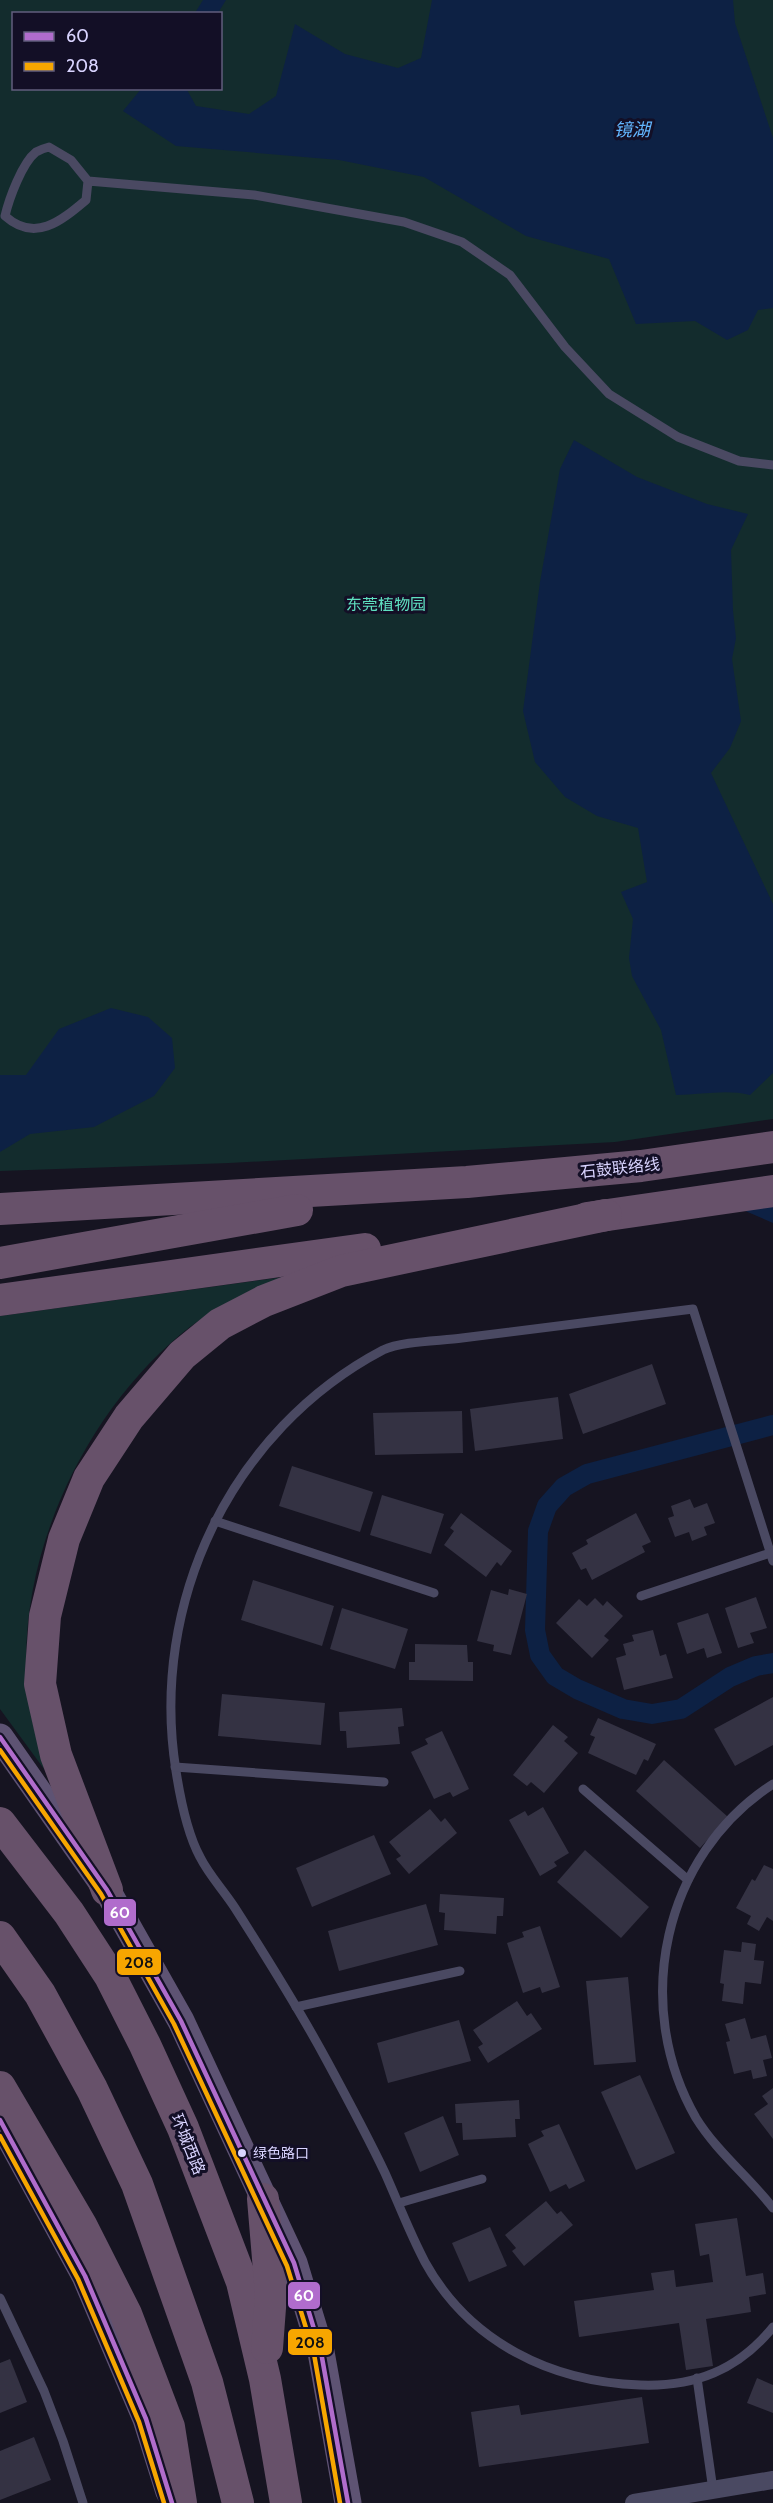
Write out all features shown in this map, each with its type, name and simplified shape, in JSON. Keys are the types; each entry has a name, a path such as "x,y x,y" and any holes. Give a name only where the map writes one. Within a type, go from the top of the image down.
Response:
{"highway":[{"name":"石鼓联络线","path":"467,1182 641,1166 773,1147"},
{"path":"0,1209 467,1182"},
{"path":"0,1279 21,1269 116,1243 183,1228 467,1182"},
{"path":"0,1300 773,1191"},
{"path":"107,1890 56,1755 40,1684 45,1616 64,1539 88,1478 129,1417 182,1355 220,1324 264,1301 341,1271 606,1215"},
{"path":"0,1263 116,1243"},
{"name":"环城西路","path":"0,1823 69,1913 110,1976 146,2045 183,2128 242,2282 265,2379 285,2503"},
{"path":"0,1937 40,1994 92,2089 137,2184 207,2382 238,2503"},
{"path":"0,2087 81,2225 126,2314 170,2427 181,2503"},
{"path":"263,2199 271,2294 265,2379"}],"main road":[{"path":"0,1737 107,1890 181,2021 294,2263 321,2352 348,2503"},
{"path":"0,2120 85,2276 146,2419 172,2503"}],"street":[{"path":"634,2503 773,2480"}],"lane":[{"path":"88,181 86,200 65,218 48,227 35,229 15,225 5,216 9,200 23,171 35,153 49,147 71,160 88,181 254,195 404,222 462,242 510,275 565,347 609,394 678,437 740,461 773,465"},
{"path":"641,1596 772,1555 693,1310 388,1347 337,1378 292,1416 252,1461 215,1521 195,1564 178,1621 170,1680 171,1739 180,1798 198,1855 232,1904 296,2007 355,2113 426,2263 452,2300 484,2332 522,2357 563,2374 608,2384 653,2385 697,2378 727,2368 752,2352 773,2327"},
{"path":"215,1521 434,1593"},
{"path":"175,1767 384,1782"},
{"path":"773,1784 756,1795 723,1826 697,1862 677,1902 665,1946 661,1990 665,2035 677,2078 697,2119 723,2155 756,2186 773,2208"},
{"path":"583,1789 688,1880"},
{"path":"296,2007 460,1971"},
{"path":"399,2203 482,2179"},
{"path":"0,2298 44,2391 83,2503"},
{"path":"697,2378 713,2490"}],"green space":[{"name":"东莞植物园","path":"0,0 773,0 773,1119 615,1142 229,1163 0,1171"},
{"path":"284,1277 217,1309 181,1334 145,1368 113,1407 85,1450 62,1496 44,1545 32,1595 26,1645 29,1703 44,1769 0,1709 0,1316"}],"water":[{"path":"203,0 226,0 219,12 196,12"},
{"name":"镜湖","path":"432,0 733,0 735,23 773,138 773,308 758,310 748,330 727,340 695,321 636,324 609,259 526,236 424,177 339,160 176,146 123,111 140,90 187,90 196,106 249,114 276,96 295,24 345,54 398,68 421,58"},
{"path":"574,440 637,477 707,504 748,514 731,550 736,638 732,659 741,721 730,748 711,773 773,904 773,1073 750,1095 723,1092 676,1095 661,1030 632,976 629,958 633,919 621,892 647,882 638,828 597,816 565,797 535,762 523,711 540,582 560,469"},
{"path":"111,1008 148,1017 172,1038 175,1068 154,1096 94,1127 30,1134 0,1152 0,1075 26,1075 59,1029"},
{"path":"773,1206 773,1223 743,1210"}],"building":[{"path":"652,1364 666,1404 583,1434 569,1394"},
{"path":"558,1397 563,1439 475,1451 470,1409"},
{"path":"462,1411 463,1453 375,1455 373,1413"},
{"path":"292,1466 373,1492 360,1532 279,1506"},
{"path":"382,1495 444,1514 431,1554 370,1535"},
{"path":"690,1499 694,1508 707,1503 715,1523 704,1527 707,1535 692,1541 689,1532 675,1537 668,1518 674,1516 671,1506"},
{"path":"461,1513 512,1551 501,1566 497,1562 486,1577 444,1545 454,1531 450,1528"},
{"path":"636,1513 651,1542 642,1546 645,1552 592,1580 586,1568 581,1570 572,1553 588,1544 586,1540"},
{"path":"253,1580 334,1606 322,1646 241,1620"},
{"path":"509,1589 527,1594 511,1655 493,1651 494,1645 477,1641 491,1590 508,1595"},
{"path":"756,1597 767,1628 750,1633 754,1643 738,1648 725,1608"},
{"path":"595,1598 603,1606 607,1601 623,1616 604,1636 609,1640 592,1658 556,1623 579,1599 587,1606"},
{"path":"342,1608 408,1629 395,1669 330,1649"},
{"path":"708,1613 722,1653 707,1658 704,1648 687,1654 677,1623"},
{"path":"653,1630 660,1656 666,1654 673,1678 624,1690 616,1658 626,1655 623,1644 634,1641 632,1635"},
{"path":"415,1644 467,1645 468,1662 473,1662 473,1681 409,1680 409,1662 415,1662"},
{"path":"222,1694 325,1703 321,1745 218,1736"},
{"path":"773,1697 773,1745 735,1766 714,1729"},
{"path":"402,1708 404,1726 398,1727 400,1744 347,1748 346,1731 340,1731 339,1712"},
{"path":"598,1718 656,1744 648,1761 644,1759 636,1775 588,1753 595,1737 590,1735"},
{"path":"553,1725 568,1737 564,1741 578,1753 544,1793 531,1782 527,1786 513,1775"},
{"path":"442,1731 469,1789 453,1797 450,1792 434,1799 411,1752 428,1744 425,1739"},
{"path":"664,1760 728,1817 700,1848 636,1791"},
{"path":"543,1807 569,1853 554,1862 557,1866 540,1876 509,1820 525,1811 528,1816"},
{"path":"430,1809 441,1822 445,1818 457,1833 409,1874 396,1859 401,1856 389,1842"},
{"path":"374,1835 391,1874 312,1907 296,1868"},
{"path":"585,1850 649,1907 621,1938 557,1882"},
{"path":"764,1865 773,1869 773,1921 767,1917 759,1931 747,1924 751,1916 736,1908 752,1879 755,1881"},
{"path":"440,1894 504,1898 503,1916 497,1916 496,1934 444,1930 445,1913 439,1912"},
{"path":"426,1904 438,1945 339,1971 328,1931"},
{"path":"540,1926 560,1987 542,1993 540,1987 523,1993 507,1943 524,1937 522,1932"},
{"path":"742,1942 756,1944 754,1960 764,1961 761,1984 745,1982 743,2004 722,2001 724,1984 720,1983 724,1950 741,1952"},
{"path":"628,1977 636,2062 594,2065 586,1981"},
{"path":"517,2001 527,2016 531,2013 542,2029 488,2063 478,2047 483,2044 473,2030"},
{"path":"745,2018 751,2039 766,2035 772,2058 763,2060 767,2076 753,2079 751,2070 734,2074 726,2042 730,2041 725,2024"},
{"path":"459,2020 471,2061 388,2083 377,2043"},
{"path":"640,2075 675,2153 636,2170 601,2092"},
{"path":"773,2088 773,2139 754,2114 768,2104 762,2096"},
{"path":"519,2100 520,2119 515,2119 516,2137 463,2140 462,2123 456,2123 455,2104"},
{"path":"443,2116 459,2155 420,2172 404,2133"},
{"path":"559,2124 585,2181 569,2189 566,2184 550,2192 528,2144 544,2136 541,2131"},
{"path":"546,2201 557,2214 561,2211 573,2225 524,2266 512,2251 516,2248 505,2235"},
{"path":"737,2218 746,2276 763,2273 766,2294 749,2297 751,2312 706,2319 713,2366 686,2370 679,2323 579,2337 574,2301 654,2290 651,2273 674,2270 676,2287 713,2282 709,2254 700,2256 695,2224"},
{"path":"490,2227 507,2266 469,2282 452,2243"},
{"path":"10,2359 27,2402 0,2413 0,2363"},
{"path":"757,2378 773,2385 773,2413 747,2403"},
{"path":"642,2397 649,2443 479,2467 471,2412 519,2405 521,2415"},
{"path":"34,2437 51,2480 0,2500 0,2451"}],"waterway":[{"path":"773,1425 587,1474 564,1487 547,1506 538,1531 535,1630 540,1655 555,1676 577,1689 623,1709 652,1714 681,1709 730,1677 756,1666 773,1663"}],"transit line":[{"name":"60","path":"0,1737 107,1890 181,2021 294,2263 321,2352 348,2503"},
{"name":"208","path":"0,1750 101,1894 174,2024 287,2266 314,2354 340,2503"},
{"name":"60","path":"0,2120 85,2276 146,2419 172,2503"},
{"name":"208","path":"0,2136 78,2279 139,2422 164,2503"}],"place":[{"name":"绿色路口","path":"242,2153"}]}
